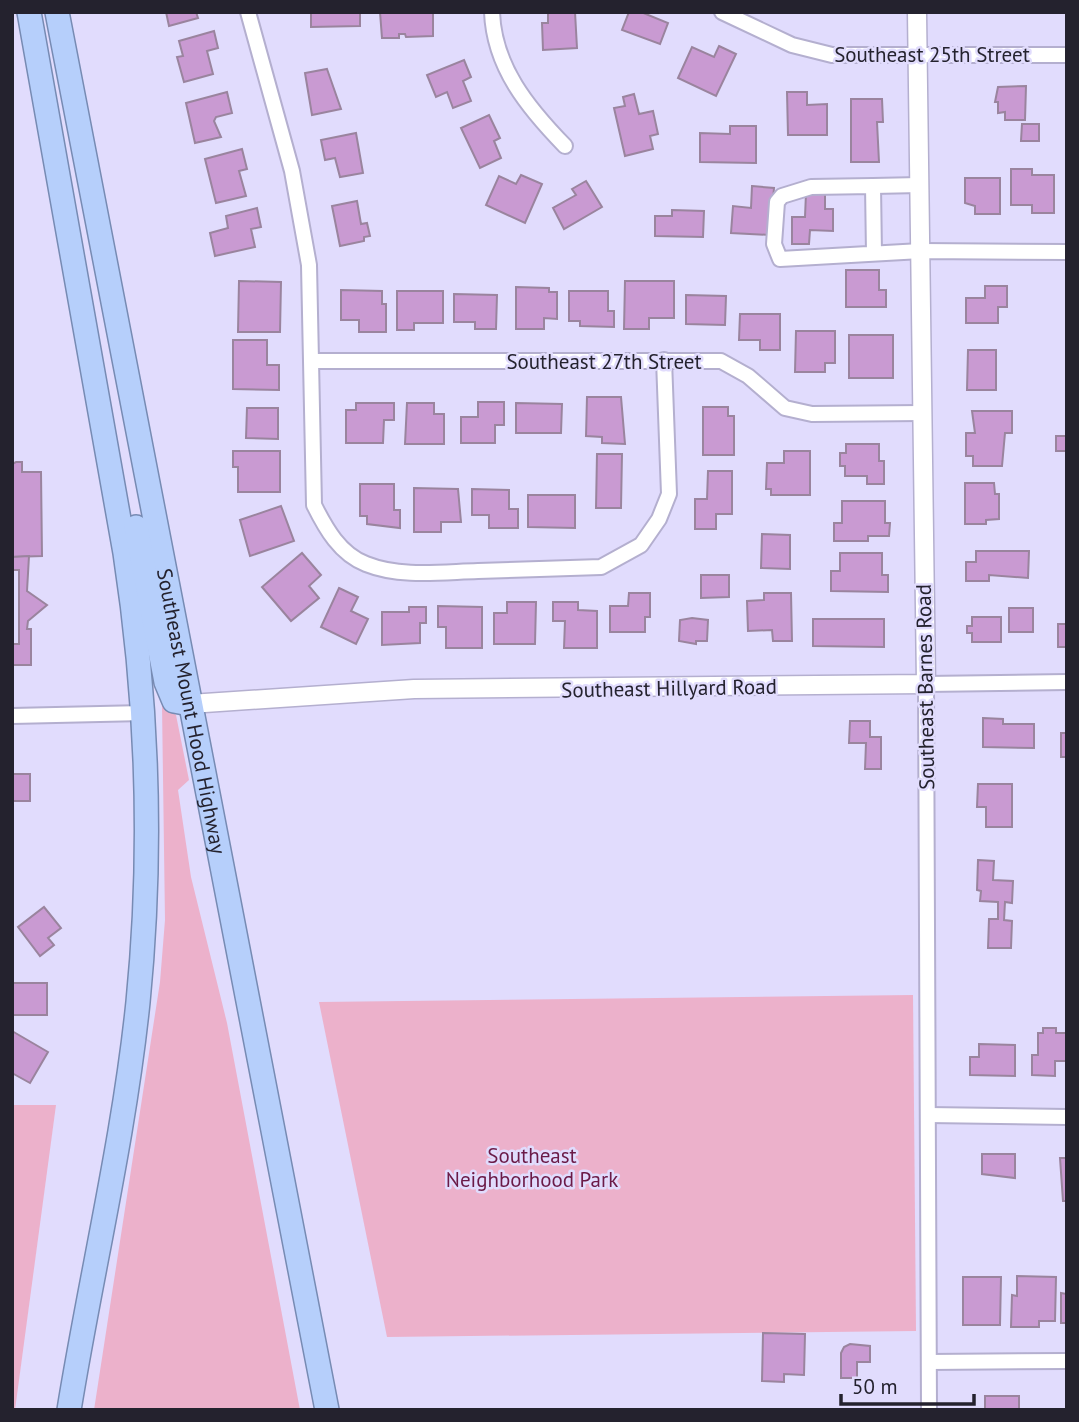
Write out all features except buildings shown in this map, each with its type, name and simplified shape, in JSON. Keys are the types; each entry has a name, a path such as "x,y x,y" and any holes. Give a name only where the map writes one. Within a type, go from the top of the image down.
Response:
{"highway":[{"name":"Southeast Mount Hood Highway","path":"29,12 113,484 137,632 145,713 148,851 138,1004 118,1136 69,1410"},
{"name":"Southeast Mount Hood Highway","path":"57,12 327,1410"},
{"path":"113,484 135,524 170,695 174,701 190,704"}],"street":[{"path":"248,12 292,171 309,265 314,505 326,529 343,549 364,564 388,570 422,573 601,566 641,545 659,519 669,494 664,360"},
{"path":"492,12 496,40 510,77 521,95 565,146"},
{"name":"Southeast 25th Street","path":"722,12 811,52 832,55 1067,55"},
{"name":"Southeast Barnes Road","path":"917,12 926,684 929,1410"},
{"path":"920,185 811,187 782,196 777,202 774,244 780,260 921,251 1067,252"},
{"path":"873,186 874,254"},
{"name":"Southeast 27th Street","path":"312,361 721,361 748,376 785,408 812,414 922,413"},
{"name":"Southeast Hillyard Road","path":"190,704 272,701 414,689 1067,682"},
{"path":"12,716 145,713"},
{"path":"928,1115 1067,1117"},
{"path":"929,1362 1067,1361"}],"green space":[{"path":"162,705 176,715 189,780 178,790 191,877 227,1023 300,1410 94,1410 160,982 165,920"},
{"name":"Southeast Neighborhood Park","path":"913,995 916,1331 387,1337 319,1002"},
{"path":"12,1105 56,1105 15,1410 12,1410"}]}
